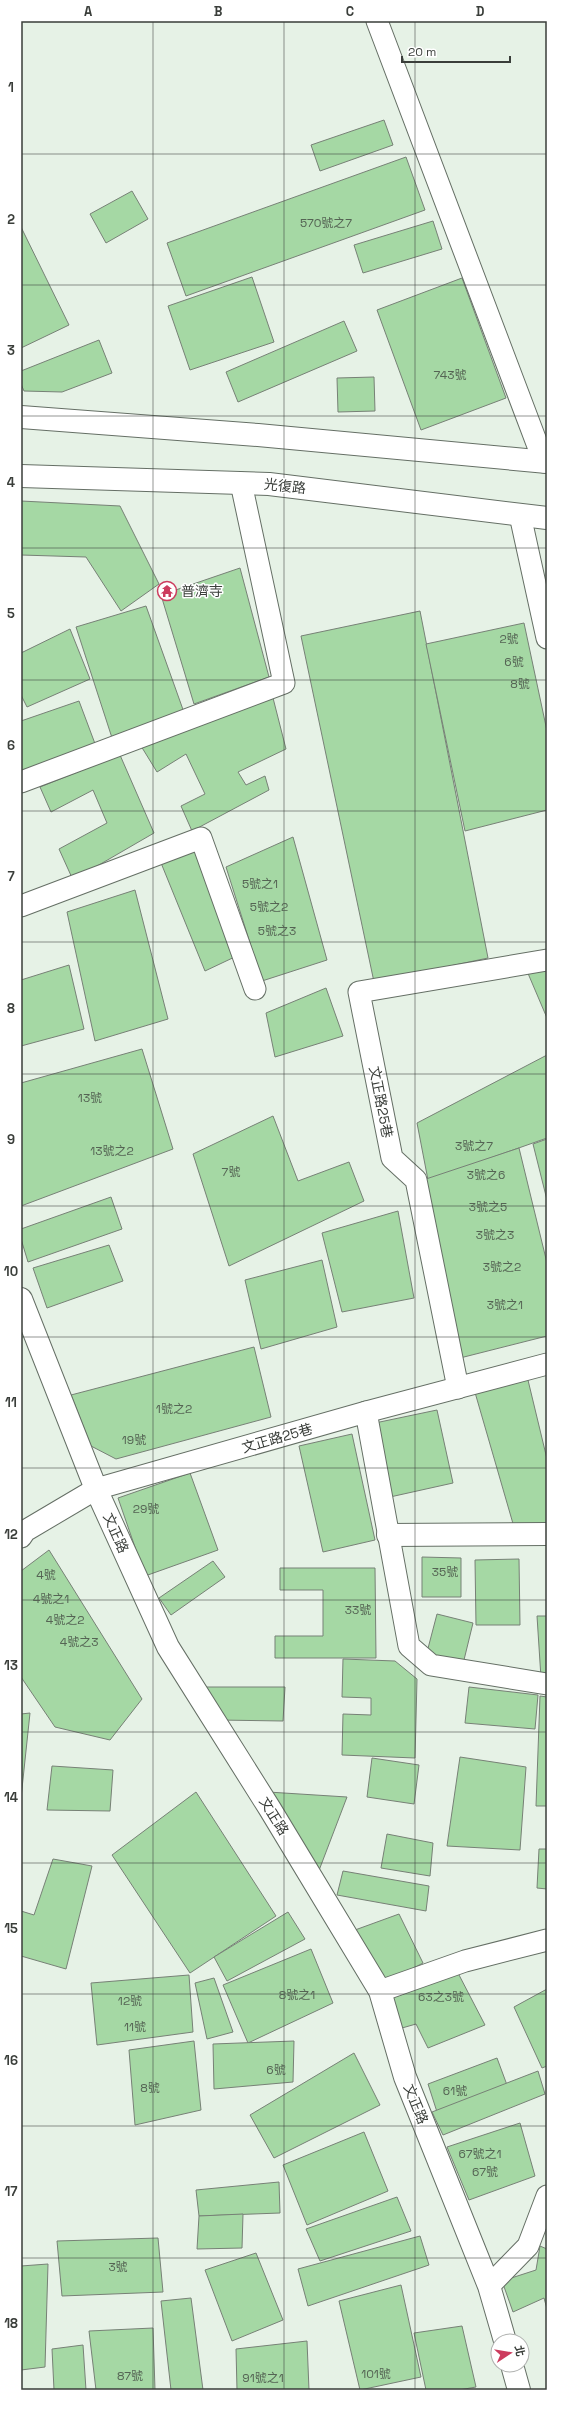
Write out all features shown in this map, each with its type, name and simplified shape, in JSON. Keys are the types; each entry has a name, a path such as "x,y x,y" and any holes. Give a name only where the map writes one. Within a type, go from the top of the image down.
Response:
{"street":[{"path":"21,416 250,434 546,462"},
{"name":"光復路","path":"21,476 269,484 547,518"},
{"name":"文正路","path":"21,1299 96,1489 168,1647 270,1809 380,1991 405,2077 490,2286 503,2333"},
{"path":"388,1535 547,1534"},
{"path":"515,2373 520,2390"}],"lane":[{"path":"377,21 546,462"},
{"path":"21,782 284,683 241,483"},
{"path":"520,515 547,638"},
{"path":"21,906 201,838 255,988"},
{"name":"文正路25巷","path":"458,1388 416,1180 392,1158 359,992 547,960"},
{"name":"文正路25巷","path":"21,1537 25,1531 96,1489 366,1412 547,1364"},
{"path":"366,1412 408,1646 432,1665 547,1684"},
{"path":"380,1991 465,1961 547,1940"},
{"path":"490,2286 528,2246 547,2196"}],"building":[{"path":"384,120 393,145 320,171 311,145"},
{"path":"406,157 425,210 186,296 167,243"},
{"path":"132,191 148,219 106,243 90,214"},
{"path":"433,221 442,249 363,273 354,245"},
{"path":"21,227 69,325 21,348"},
{"path":"252,277 274,342 190,370 168,306"},
{"path":"462,278 506,398 421,430 377,310"},
{"path":"344,321 357,351 238,402 226,372"},
{"path":"99,340 112,373 62,392 24,391 21,384 21,371"},
{"path":"374,377 375,411 338,412 337,378"},
{"path":"21,501 120,506 159,584 121,611 86,557 21,555"},
{"path":"240,568 269,677 194,704 161,595"},
{"path":"146,606 186,718 114,744 76,627"},
{"path":"420,611 488,958 374,982 301,636"},
{"path":"524,623 547,731 547,810 465,831 426,644"},
{"path":"70,629 90,679 27,707 21,695 21,653"},
{"path":"272,694 286,749 238,772 246,785 265,776 269,790 192,831 181,806 205,794 186,754 157,772 141,746"},
{"path":"79,701 97,749 21,778 21,721"},
{"path":"120,755 154,833 73,880 59,849 107,823 93,790 51,812 40,787"},
{"path":"293,837 327,960 262,981 226,867"},
{"path":"200,845 241,954 205,971 159,858"},
{"path":"135,890 168,1019 95,1041 67,912"},
{"path":"547,960 547,1018 524,964"},
{"path":"69,965 84,1029 21,1046 21,980"},
{"path":"326,988 343,1036 275,1057 266,1013"},
{"path":"142,1049 173,1149 21,1206 21,1083"},
{"path":"547,1055 547,1138 428,1180 417,1123"},
{"path":"273,1116 298,1181 349,1162 364,1201 229,1266 193,1154"},
{"path":"547,1139 547,1200 533,1144"},
{"path":"519,1148 547,1263 547,1336 460,1358 423,1180"},
{"path":"111,1197 122,1229 28,1262 21,1239 21,1229"},
{"path":"398,1211 414,1298 342,1312 322,1233"},
{"path":"109,1245 123,1281 47,1308 33,1268"},
{"path":"322,1260 337,1327 261,1349 245,1280"},
{"path":"254,1347 271,1417 116,1459 91,1446 71,1395"},
{"path":"527,1376 547,1459 547,1528 516,1534 474,1389"},
{"path":"437,1410 453,1483 390,1497 375,1423"},
{"path":"352,1434 375,1540 323,1552 299,1446"},
{"path":"190,1473 218,1550 145,1576 118,1498"},
{"path":"49,1550 142,1699 110,1740 55,1727 21,1677 21,1571"},
{"path":"422,1557 461,1558 461,1597 422,1597"},
{"path":"519,1559 520,1625 476,1625 475,1560"},
{"path":"213,1561 225,1577 171,1615 159,1598"},
{"path":"280,1568 375,1568 376,1658 275,1658 275,1636 323,1636 323,1590 280,1590"},
{"path":"437,1614 473,1623 463,1664 426,1656"},
{"path":"537,1616 547,1616 547,1678 541,1678"},
{"path":"343,1659 395,1661 417,1679 415,1758 342,1755 343,1714 371,1715 371,1698 342,1697"},
{"path":"203,1687 285,1687 283,1721 218,1720"},
{"path":"469,1687 538,1695 535,1729 465,1723"},
{"path":"540,1696 547,1697 547,1806 536,1806"},
{"path":"30,1713 21,1798 21,1714"},
{"path":"460,1757 526,1767 520,1850 447,1846"},
{"path":"372,1758 419,1765 414,1804 367,1797"},
{"path":"52,1766 113,1770 110,1811 47,1810"},
{"path":"196,1792 276,1916 190,1973 112,1855"},
{"path":"268,1792 347,1797 318,1873"},
{"path":"387,1834 433,1843 430,1876 381,1868"},
{"path":"539,1849 547,1849 547,1889 537,1888"},
{"path":"53,1859 92,1866 66,1969 21,1956 21,1911 34,1915"},
{"path":"343,1871 429,1886 426,1911 337,1895"},
{"path":"288,1912 305,1939 227,1981 214,1957"},
{"path":"399,1914 423,1963 383,1984 355,1930"},
{"path":"311,1949 333,2003 248,2043 223,1985"},
{"path":"458,1973 485,2025 428,2048 416,2024 402,2028 390,1999"},
{"path":"189,1975 193,2032 97,2045 91,1983"},
{"path":"214,1978 233,2032 207,2039 195,1983"},
{"path":"547,1989 547,2066 542,2068 514,2007"},
{"path":"194,2041 201,2110 135,2125 129,2050"},
{"path":"294,2041 293,2082 214,2089 213,2044"},
{"path":"354,2053 380,2105 274,2158 250,2115"},
{"path":"497,2058 507,2085 437,2112 428,2084"},
{"path":"538,2071 545,2094 443,2135 432,2112"},
{"path":"520,2123 535,2176 469,2200 447,2147"},
{"path":"364,2132 388,2191 307,2225 283,2165"},
{"path":"279,2182 280,2213 199,2216 196,2190"},
{"path":"397,2197 411,2231 320,2261 306,2229"},
{"path":"243,2214 242,2248 197,2249 199,2216"},
{"path":"420,2236 429,2265 308,2306 298,2269"},
{"path":"158,2238 163,2292 62,2296 57,2241"},
{"path":"540,2246 547,2249 547,2309 544,2298 513,2312 502,2281 536,2270"},
{"path":"256,2253 283,2320 232,2341 205,2270"},
{"path":"48,2264 45,2367 21,2370 21,2266"},
{"path":"401,2285 421,2377 360,2390 339,2301"},
{"path":"191,2298 203,2390 171,2390 161,2301"},
{"path":"462,2326 476,2387 459,2390 426,2390 414,2333"},
{"path":"153,2328 155,2390 96,2390 89,2331"},
{"path":"307,2341 309,2390 237,2390 236,2349"},
{"path":"83,2345 86,2390 54,2390 52,2349"}],"place":[{"name":"普濟寺","path":"167,591"}]}
